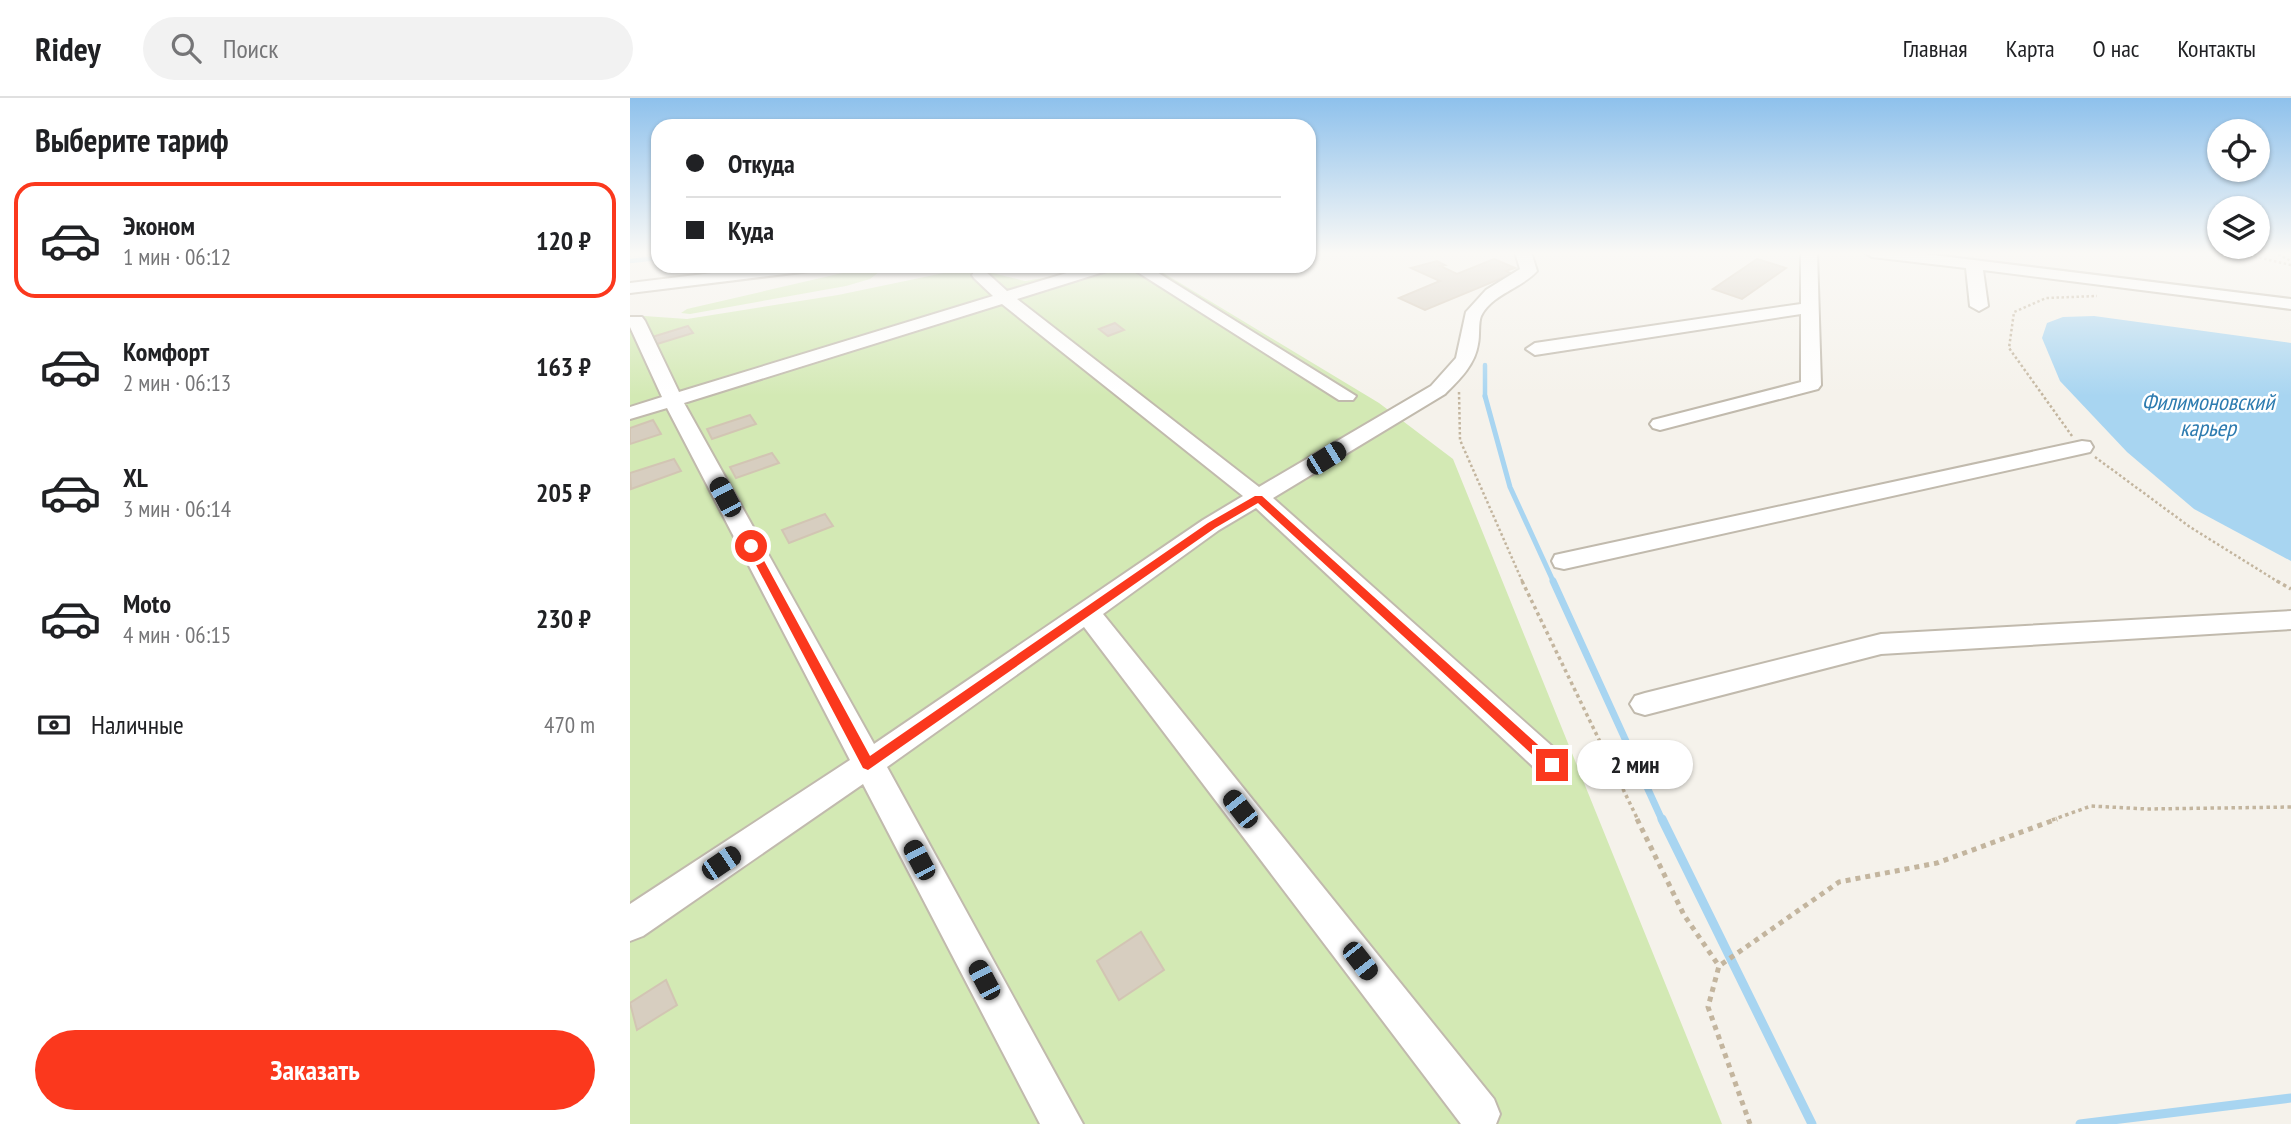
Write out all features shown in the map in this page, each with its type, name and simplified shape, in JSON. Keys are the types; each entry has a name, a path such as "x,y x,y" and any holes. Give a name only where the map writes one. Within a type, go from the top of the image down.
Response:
{"lane":[{"path":"630,414 999,300"},
{"path":"1007,300 1259,498 1552,765"},
{"path":"1191,300 1346,396"},
{"path":"630,924 868,764 1211,526 1438,390 1458,370 1471,347 1472,316 1487,300"},
{"path":"1660,424 1811,385 1809,300"},
{"path":"1978,300 1979,306"},
{"path":"2258,300 2291,304"},
{"path":"1535,349 1809,308"},
{"path":"636,321 673,400 1062,1124"},
{"path":"1564,561 2082,447"},
{"path":"1087,612 1479,1114"},
{"path":"1645,704 1881,644 2291,620"}],"path":[{"path":"2042,300 2014,312 2009,348 2076,442 2140,493 2228,554 2291,589"},
{"path":"1458,370 1460,440 1522,580 1678,903 1719,966"},
{"path":"1750,1124 1708,1007 1719,966 1839,882 1937,863 2091,806 2147,809 2291,807"}],"green space":[{"path":"726,300 769,300 690,314 681,313 687,309"},
{"path":"807,300 1208,300 1379,403 1453,459 1722,1124 630,1124 630,315 687,319"}],"water":[{"name":"Филимоновский карьер","path":"2094,316 2291,343 2291,561 2194,509 2127,452 2060,381 2042,338 2047,323 2063,317"}],"building":[{"path":"1403,300 1449,300 1425,310"},
{"path":"1115,323 1124,330 1108,336 1099,329"},
{"path":"688,326 693,333 657,344 652,337"},
{"path":"750,415 756,424 712,439 707,429"},
{"path":"653,420 661,434 630,444 630,428"},
{"path":"772,453 779,463 736,478 730,467"},
{"path":"674,459 681,471 631,489 630,473"},
{"path":"825,514 833,526 789,543 782,530"},
{"path":"1141,932 1164,970 1119,1000 1097,961"},
{"path":"666,980 677,1005 637,1030 630,1003"}],"waterway":[{"path":"1485,365 1485,396"},
{"path":"1485,396 1510,487 1554,583"},
{"path":"1553,581 1662,820"},
{"path":"1662,819 1812,1124"},
{"path":"2080,1124 2291,1098"}],"route":[{"path":"751,546 868,764 1211,526 1259,498 1552,765"}]}
